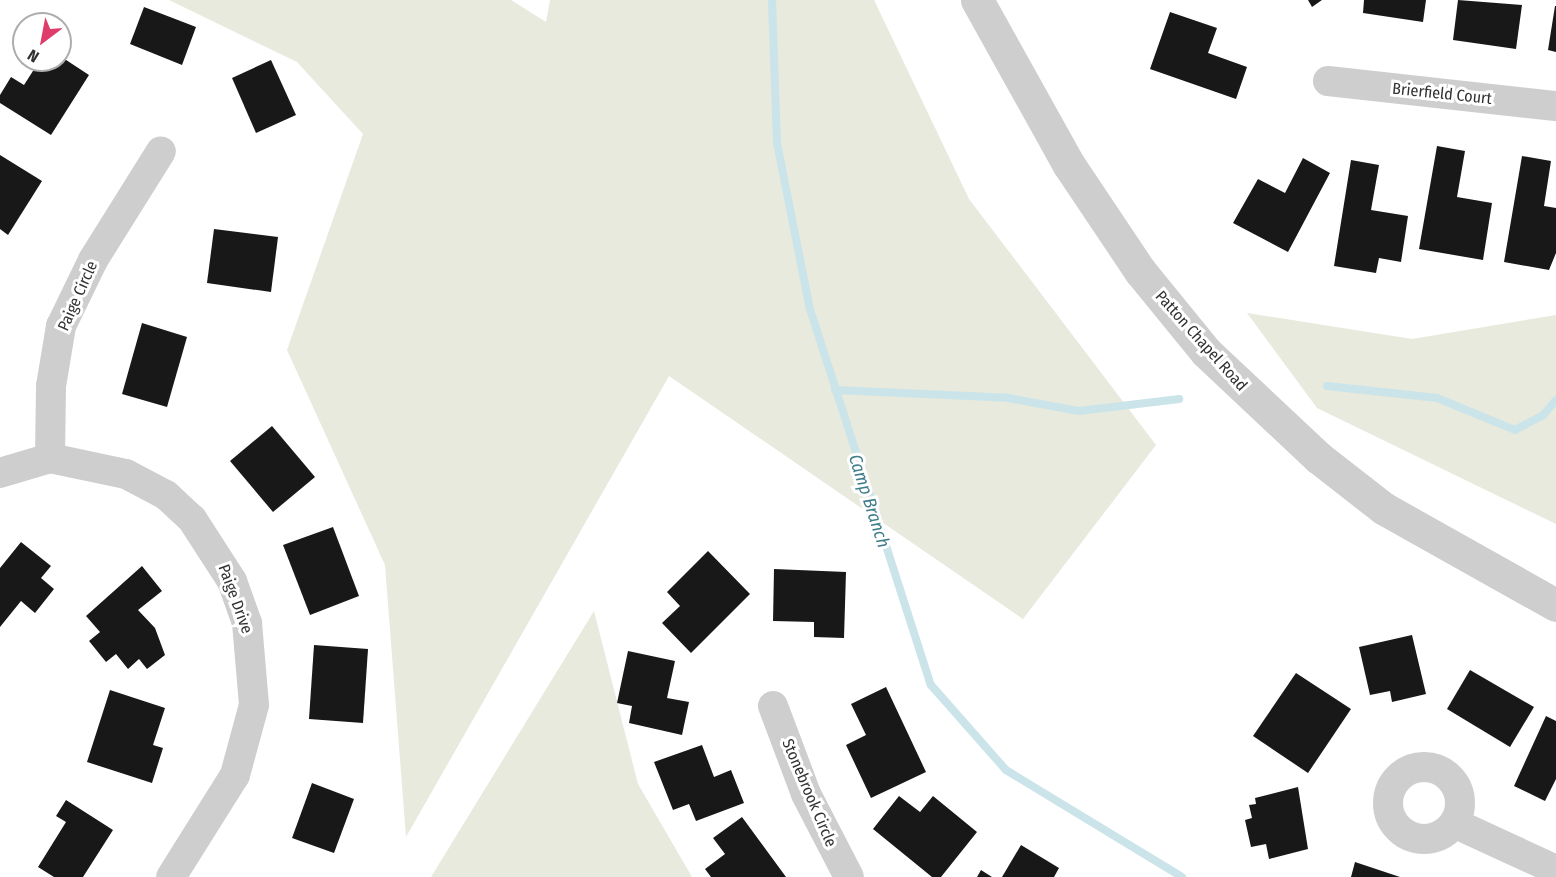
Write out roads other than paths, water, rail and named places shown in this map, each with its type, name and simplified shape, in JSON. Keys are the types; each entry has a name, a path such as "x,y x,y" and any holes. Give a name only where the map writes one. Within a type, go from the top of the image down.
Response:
{"street":[{"name":"Patton Chapel Road","path":"977,0 1069,165 1140,271 1206,352 1310,450 1383,508 1556,605"},
{"name":"Brierfield Court","path":"1328,81 1556,106"},
{"name":"Paige Circle","path":"50,458 51,386 62,326 93,260 161,151"},
{"name":"Paige Drive","path":"0,473 50,458 126,474 166,495 215,548 248,623 254,705 235,775 171,877"},
{"name":"Stonebrook Circle","path":"773,705 806,794 849,877"},
{"path":"1454,823 1556,870"}],"waterway":[{"name":"Camp Branch","path":"772,0 777,143 810,309 931,685 1006,770 1182,877"},
{"path":"1327,386 1437,398 1515,430 1543,415 1556,400"},
{"path":"835,390 1008,398 1079,411 1179,399"}]}
